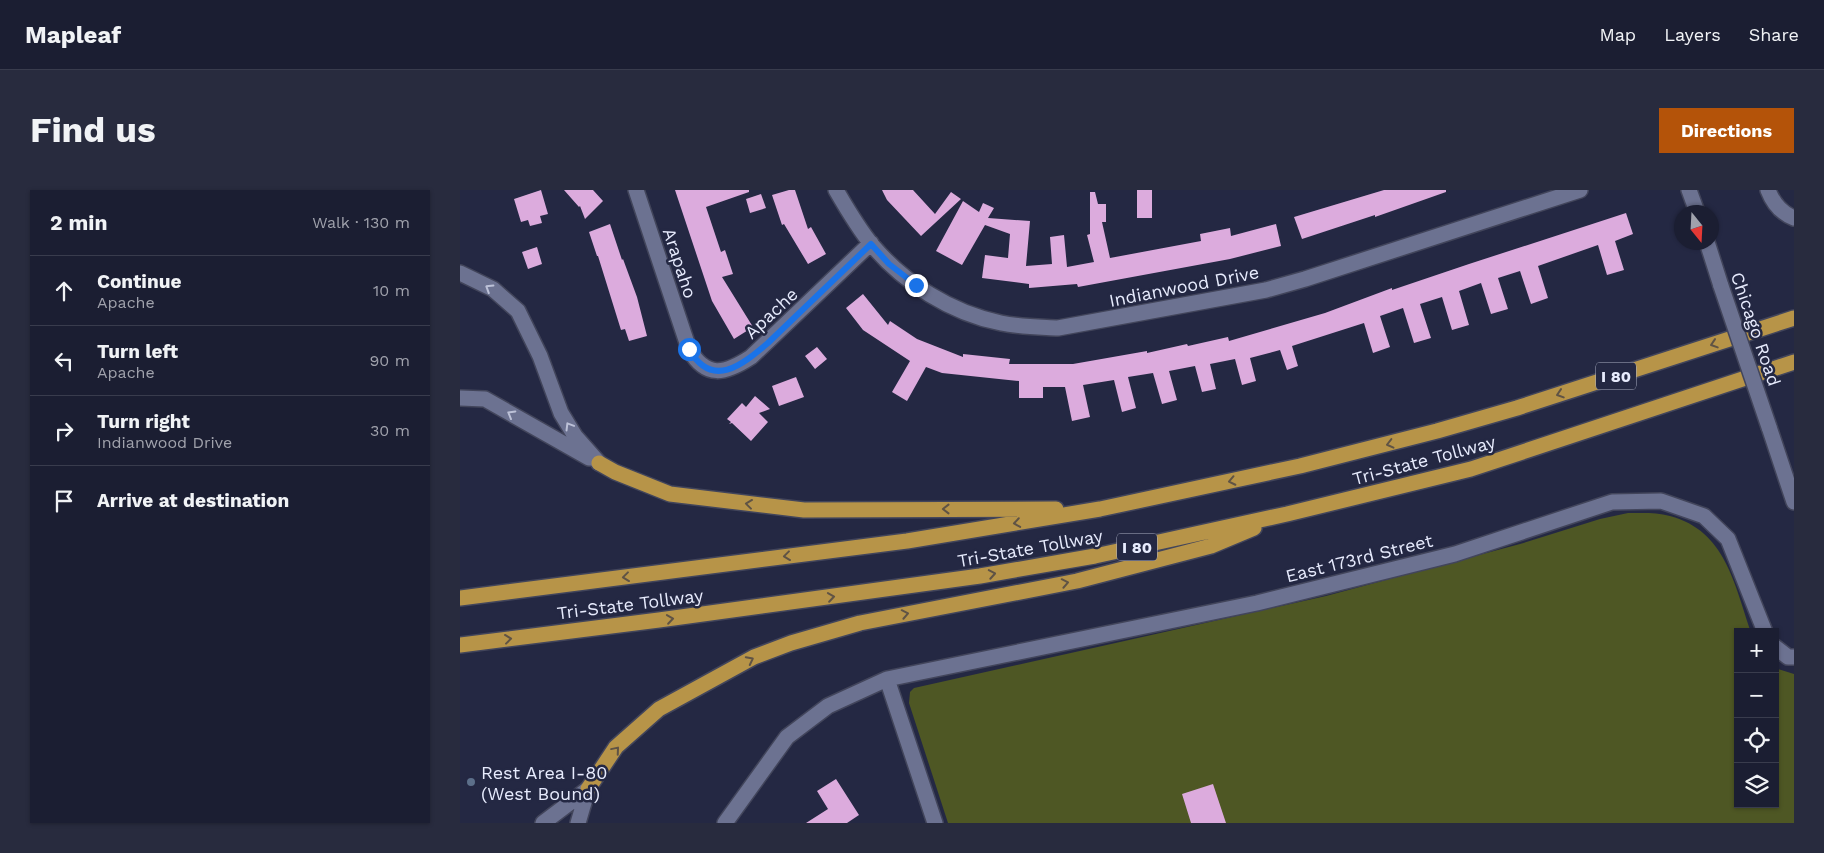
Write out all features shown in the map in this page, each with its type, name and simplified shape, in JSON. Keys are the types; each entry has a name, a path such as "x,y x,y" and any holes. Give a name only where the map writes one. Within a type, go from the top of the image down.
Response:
{"highway":[{"name":"Tri-State Tollway","path":"460,598 907,541 1100,509 1300,466 1437,432 1794,318"},
{"name":"Tri-State Tollway","path":"460,645 980,576 1095,556 1286,514 1471,469 1794,362"},
{"path":"600,463 615,472 670,494 804,510 1100,509"},
{"path":"588,789 616,747 659,710 754,657 826,632 860,623 1077,581 1211,546 1286,514"}],"street":[{"name":"Arapaho","path":"636,190 689,349"},
{"name":"Indianwood Drive","path":"836,190 851,216 871,244 889,264 916,285 943,302 973,315 1000,323 1027,327 1058,328 1266,290 1580,190"},
{"path":"1689,190 1694,205"},
{"path":"1768,190 1771,199 1779,209 1794,218"},
{"name":"Apache","path":"689,349 695,360 703,367 723,371 736,367 751,358 768,343 871,244"},
{"name":"Chicago Road","path":"1710,250 1794,502"},
{"path":"460,273 493,289 518,312 540,356 561,413 575,436 600,463"},
{"path":"460,398 485,399 600,463"},
{"name":"East 173rd Street","path":"725,823 787,738 828,706 887,679 1258,603 1455,554 1612,502 1661,501 1704,516 1728,539 1763,628"},
{"path":"1779,650 1788,657 1794,657"},
{"path":"887,679 935,823"},
{"path":"543,823 588,789"},
{"path":"578,823 588,789"}],"green space":[{"path":"1628,513 1670,516 1689,523 1704,534 1716,547 1733,578 1750,628 1734,628 1734,808 1779,808 1779,669 1794,674 1794,823 948,823 909,703 910,692 914,688 1326,596 1520,544 1600,519"}],"building":[{"path":"541,190 548,214 540,216 542,223 530,226 528,220 521,222 514,199"},
{"path":"564,190 593,190 603,201 585,219 580,206"},
{"path":"675,190 749,190 749,192 706,207 721,252 725,250 733,274 722,277 753,327 734,339 712,301"},
{"path":"795,190 808,229 811,227 826,254 808,264 784,224 782,225 772,195"},
{"path":"882,190 913,190 935,214 951,192 961,199 921,236 887,200"},
{"path":"1137,190 1152,190 1152,218 1137,218"},
{"path":"1384,190 1446,190 1446,192 1375,217 1375,215 1302,239 1294,217"},
{"path":"1090,192 1095,192 1098,204 1106,204 1106,222 1102,222 1110,258 1201,241 1200,234 1230,228 1231,236 1276,224 1281,246 1230,259 1078,287 1077,284 1029,288 1029,284 982,278 985,255 1008,258 1010,234 985,225 962,265 936,251 963,201 979,212 983,203 994,208 988,218 1030,221 1026,266 1052,264 1050,237 1064,235 1067,267 1094,262 1087,235 1090,234"},
{"path":"761,194 766,208 750,213 746,199"},
{"path":"1626,213 1633,234 1615,241 1624,270 1607,275 1598,245 1538,266 1548,298 1531,304 1520,271 1498,278 1508,309 1491,314 1481,283 1459,291 1469,325 1452,330 1442,297 1420,304 1431,338 1414,343 1403,308 1380,316 1390,347 1373,353 1364,323 1292,346 1298,366 1287,370 1280,350 1250,358 1256,381 1242,385 1235,359 1210,364 1216,389 1202,392 1195,366 1169,371 1177,400 1162,404 1153,373 1128,377 1136,408 1122,412 1114,380 1083,385 1090,417 1072,421 1065,387 1043,387 1043,398 1019,398 1019,381 942,373 926,367 907,401 892,392 910,361 863,330 846,308 863,294 888,325 890,321 917,339 963,357 963,354 1010,359 1009,364 1073,364 1147,351 1147,353 1187,344 1188,346 1228,337 1229,341 1325,313 1392,288 1392,290"},
{"path":"610,224 637,297 647,336 629,341 625,329 621,330 589,232"},
{"path":"537,247 542,264 528,269 522,252"},
{"path":"817,347 827,359 815,369 805,356"},
{"path":"796,377 804,397 779,406 772,386"},
{"path":"755,396 770,409 759,413 768,422 751,441 732,423 729,424 731,422 727,419 742,403 746,407"},
{"path":"836,779 859,815 847,823 806,823 828,809 817,791"},
{"path":"1213,784 1226,823 1191,823 1182,794"}],"place":[{"name":"Rest Area I-80 (West Bound)","path":"471,782"}],"route":[{"path":"689,349 695,360 703,367 723,371 736,367 751,358 768,343 871,244 889,264 916,285"}]}
